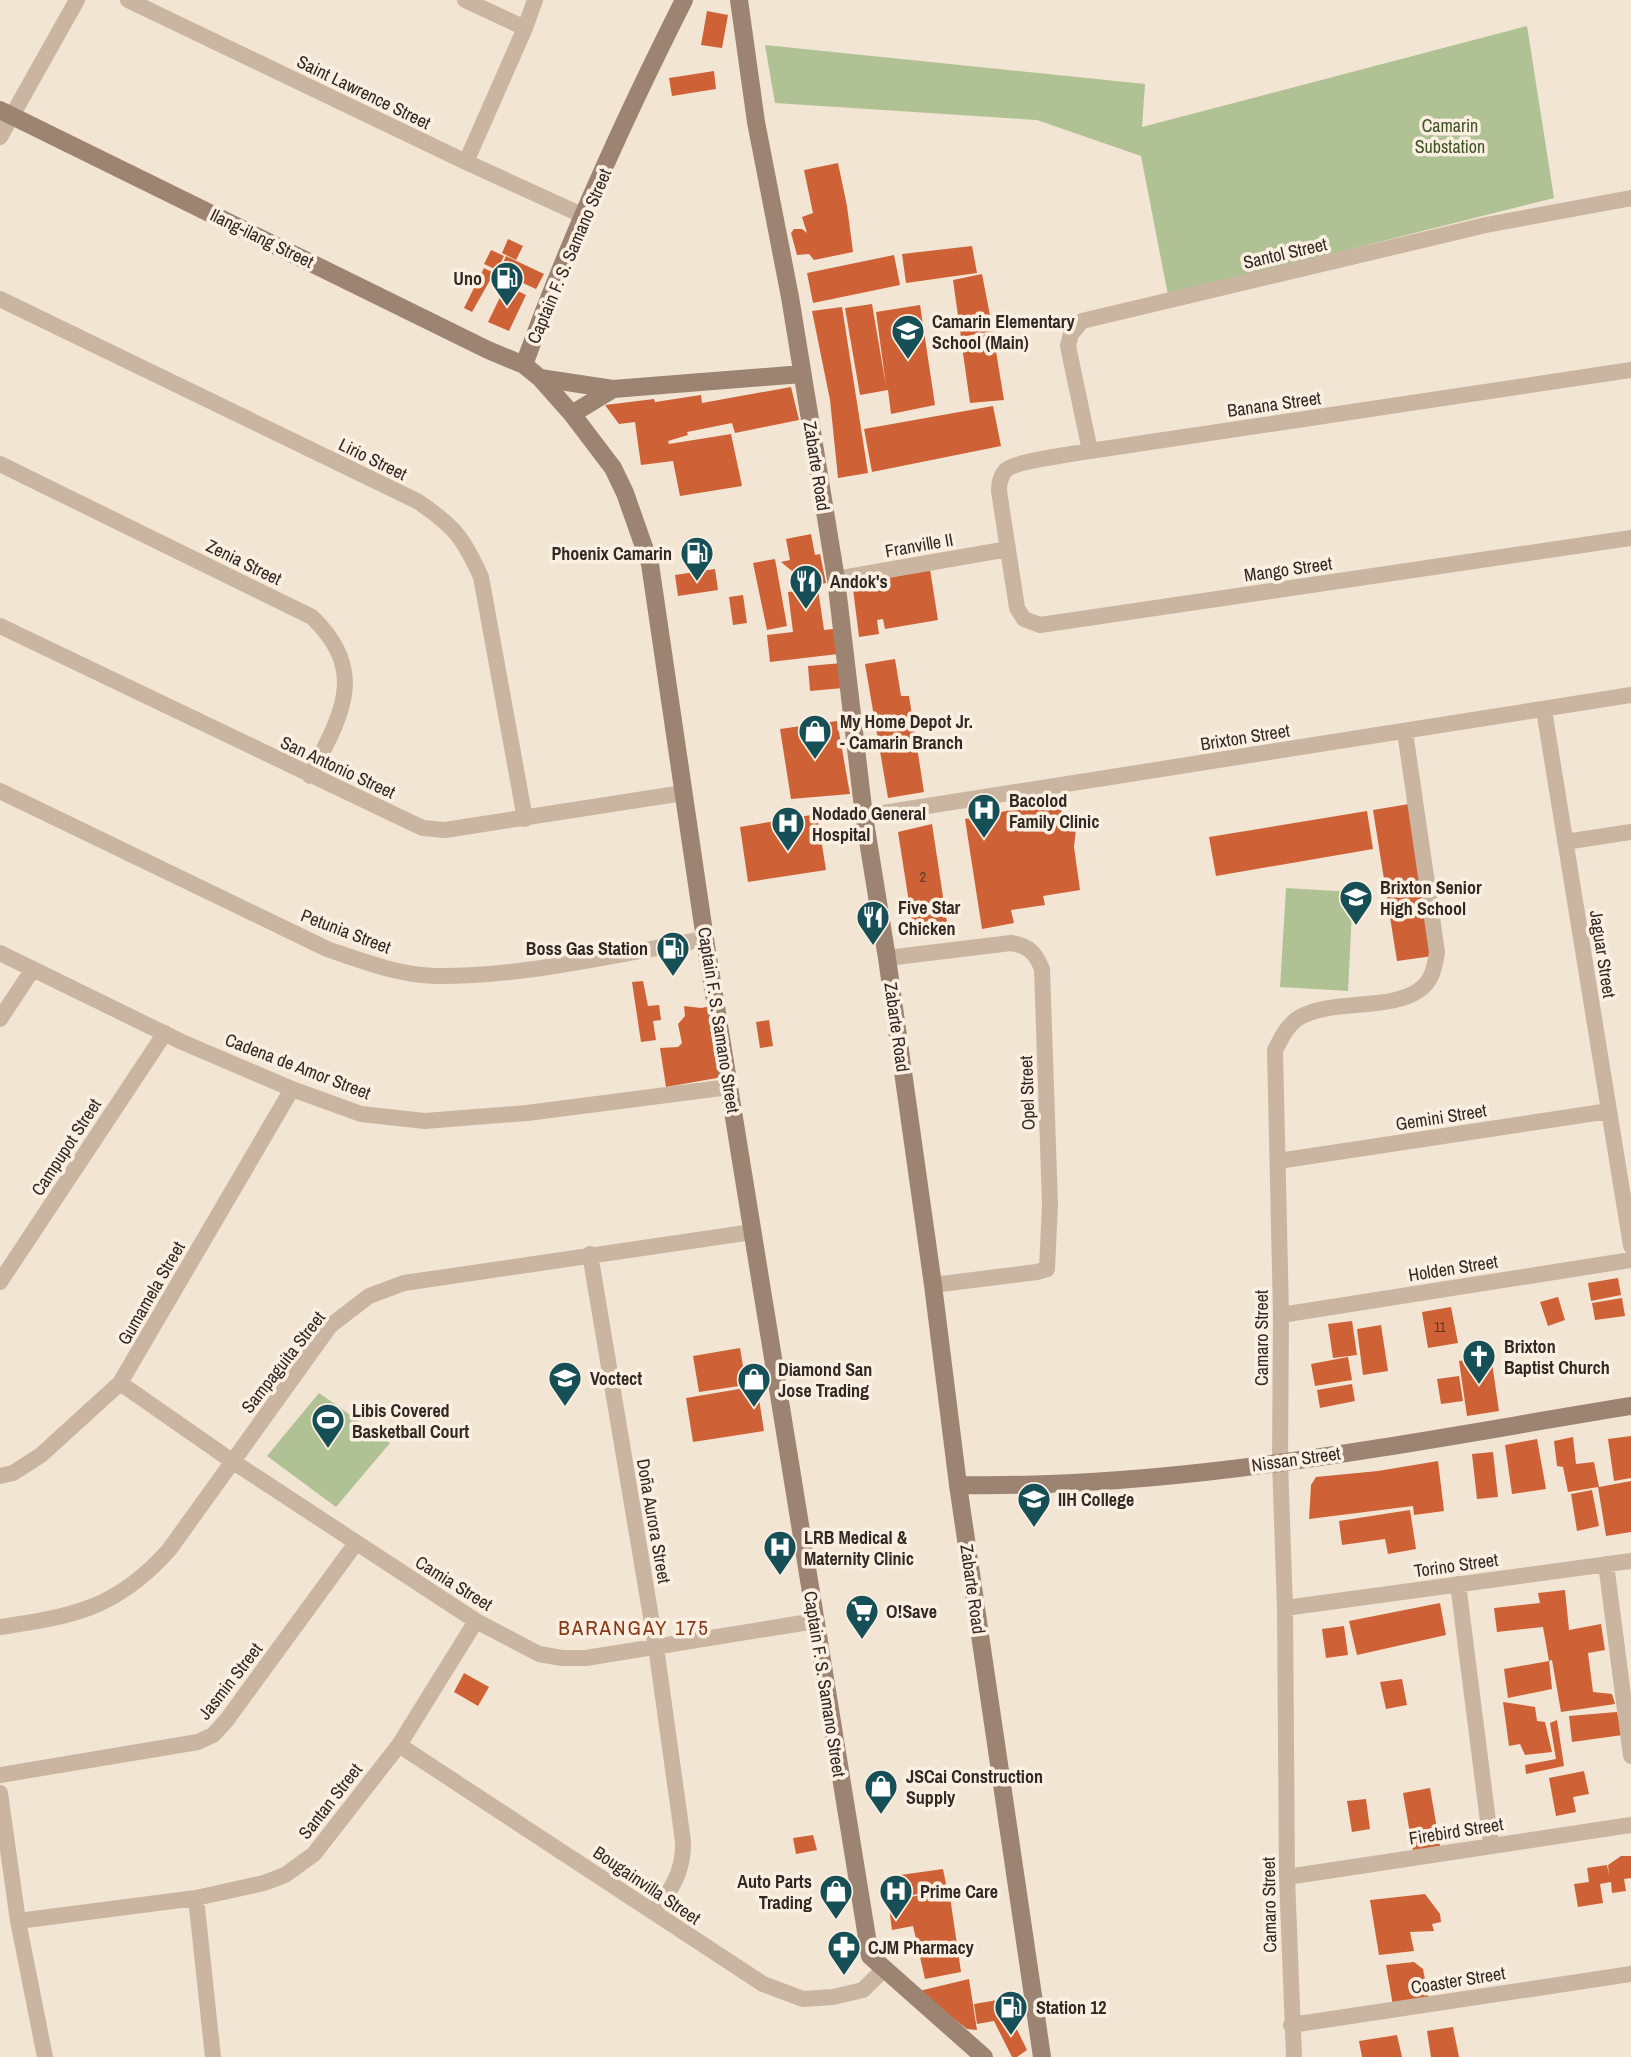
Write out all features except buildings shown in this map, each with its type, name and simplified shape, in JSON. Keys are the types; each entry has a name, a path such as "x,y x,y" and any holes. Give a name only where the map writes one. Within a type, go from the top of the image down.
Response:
{"main road":[{"name":"Captain F. S. Samano Street","path":"684,0 547,300 524,365 572,414 613,468 625,493 650,564 705,939 870,1956 984,2057"},
{"name":"Zabarte Road","path":"740,0 756,122 790,297 836,579 864,816 887,958 958,1485 1042,2057"},
{"name":"Ilang-ilang Street","path":"5,113 488,350 524,365"},
{"path":"540,379 613,389 802,374"},
{"path":"572,414 613,389"},
{"name":"Nissan Street","path":"958,1485 1003,1486 1113,1480 1280,1462 1631,1406"}],"street":[{"path":"0,137 5,113 77,0"},
{"name":"Saint Lawrence Street","path":"128,0 584,216"},
{"path":"465,0 525,28"},
{"path":"466,162 535,0"},
{"name":"Santol Street","path":"1090,451 1068,346 1071,334 1082,321 1486,225 1631,198"},
{"name":"Lirio Street","path":"0,299 417,501 446,520 468,548 481,577 525,819"},
{"name":"Banana Street","path":"1008,549 999,491 1000,478 1005,471 1017,464 1631,370"},
{"name":"Zenia Street","path":"0,464 312,617 330,634 343,658 345,696 332,732 310,776"},
{"name":"Mango Street","path":"1008,549 1017,608 1024,619 1040,625 1631,538"},
{"name":"Franville II","path":"836,579 1008,549"},
{"name":"San Antonio Street","path":"0,626 423,828 445,830 683,793"},
{"name":"Brixton Street","path":"864,816 1631,695"},
{"name":"Jaguar Street","path":"1544,710 1631,1247"},
{"name":"Camaro Street","path":"1294,2057 1287,1877 1285,1608 1280,1462 1281,1315 1275,1050 1285,1031 1295,1020 1314,1011 1403,998 1423,987 1434,971 1437,952 1405,732"},
{"name":"Petunia Street","path":"0,791 327,949 382,968 434,976 498,972 705,939"},
{"path":"1565,842 1631,832"},
{"name":"Opel Street","path":"887,958 1011,943 1024,945 1036,953 1042,969 1050,1205 1047,1269 933,1285"},
{"name":"Cadena de Amor Street","path":"0,953 164,1033 292,1089 361,1114 425,1121 527,1113 729,1087"},
{"path":"0,1019 33,969"},
{"name":"Campupot Street","path":"0,1282 164,1033"},
{"name":"Gumamela Street","path":"0,1476 13,1473 41,1455 120,1383 292,1089"},
{"name":"Gemini Street","path":"1278,1161 1609,1111"},
{"name":"Sampaguita Street","path":"0,1628 51,1620 93,1607 120,1595 147,1574 169,1550 330,1326 369,1296 404,1283 752,1232"},
{"name":"Doña Aurora Street","path":"590,1254 656,1647 683,1850 674,1884 653,1912"},
{"name":"Holden Street","path":"1281,1315 1631,1260"},
{"name":"Camia Street","path":"120,1383 356,1544 476,1621 528,1649 550,1657 586,1658 815,1621"},
{"name":"Jasmin Street","path":"0,1775 198,1742 213,1735 356,1544"},
{"name":"Torino Street","path":"1285,1608 1631,1561"},
{"path":"1606,1564 1631,1756"},
{"path":"1458,1584 1491,1845"},
{"name":"Santan Street","path":"18,1921 196,1898 264,1883 300,1866 314,1854 399,1745 476,1621"},
{"name":"Bougainvilla Street","path":"399,1745 763,1984 803,1999 833,1997 863,1990 883,1969"},
{"path":"0,1793 4,1848 45,2057"},
{"name":"Firebird Street","path":"1287,1877 1631,1825"},
{"path":"196,1898 213,2057"},
{"name":"Coaster Street","path":"1291,2025 1631,1974"}],"green space":[{"name":"Camarin Substation","path":"1527,26 1554,198 1168,295 1141,156 1037,120 775,103 765,45 1145,84 1142,127"},
{"path":"1286,888 1353,892 1348,991 1280,987"},
{"name":"Libis Covered Basketball Court","path":"319,1393 390,1443 336,1507 267,1456"}],"place":[{"name":"Uno","path":"507,308"},
{"name":"Camarin Elementary School (Main)","path":"908,361"},
{"name":"Phoenix Camarin","path":"697,583"},
{"name":"Andok's","path":"806,611"},
{"name":"My Home Depot Jr. - Camarin Branch","path":"815,761"},
{"name":"Bacolod Family Clinic","path":"984,840"},
{"name":"Nodado General Hospital","path":"788,853"},
{"name":"Brixton Senior High School","path":"1356,927"},
{"name":"Five Star Chicken","path":"873,947"},
{"name":"Boss Gas Station","path":"673,978"},
{"name":"Brixton Baptist Church","path":"1479,1386"},
{"name":"Voctect","path":"565,1408"},
{"name":"Diamond San Jose Trading","path":"754,1409"},
{"name":"Libis Covered Basketball Court","path":"328,1450"},
{"name":"IIH College","path":"1034,1529"},
{"name":"LRB Medical & Maternity Clinic","path":"780,1577"},
{"name":"O!Save","path":"862,1641"},
{"name":"JSCai Construction Supply","path":"881,1816"},
{"name":"Auto Parts Trading","path":"836,1921"},
{"name":"Prime Care","path":"896,1921"},
{"name":"CJM Pharmacy","path":"844,1977"},
{"name":"Station 12","path":"1011,2037"}],"district":[{"name":"BARANGAY 175","path":"634,1627"}]}
